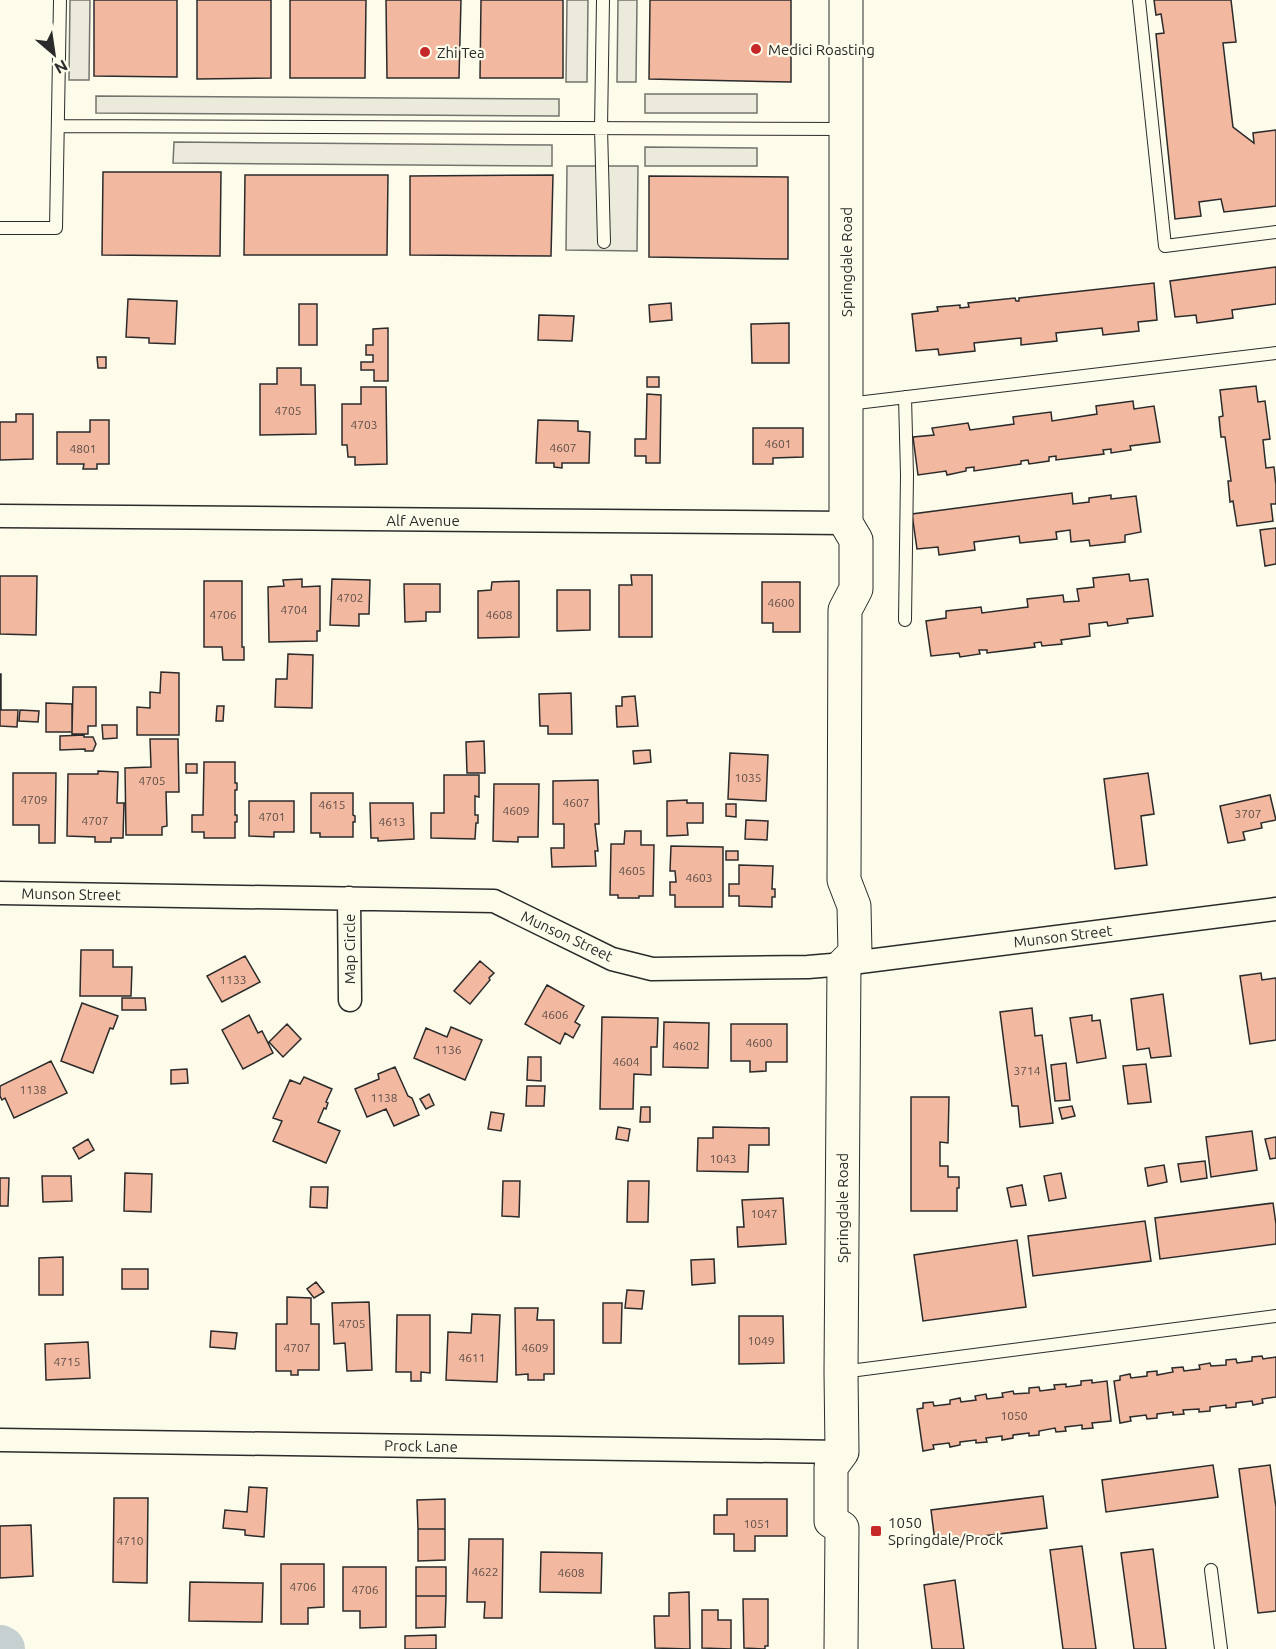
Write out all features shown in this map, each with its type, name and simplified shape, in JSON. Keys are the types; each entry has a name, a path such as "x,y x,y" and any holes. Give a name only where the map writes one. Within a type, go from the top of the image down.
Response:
{"main road":[{"name":"Springdale Road","path":"841,1649 842,1528 852,1520 852,1465 842,1452 844,964 855,953 854,906 844,880 845,610 856,589 856,540 846,523 846,0"}],"street":[{"name":"Alf Avenue","path":"0,516 846,523"},
{"name":"Munson Street","path":"0,893 494,901 612,959 652,969 808,967 844,964 1276,909"},
{"name":"Map Circle","path":"349,898 350,1000"},
{"name":"Prock Lane","path":"0,1440 842,1452"}],"lane":[{"path":"0,228 56,228 60,0"},
{"path":"603,0 601,128 604,242"},
{"path":"1139,0 1165,246 1276,231"},
{"path":"58,126 846,129"},
{"path":"846,404 1276,353"},
{"path":"905,397 907,474 905,620"},
{"path":"841,1372 1276,1316"},
{"path":"1211,1570 1221,1649"}],"shaded area":[{"path":"70,0 90,0 89,80 69,80"},
{"path":"567,0 588,0 587,82 566,82"},
{"path":"618,0 637,0 636,82 617,82"},
{"path":"645,94 757,94 757,113 645,113"},
{"path":"96,96 559,99 559,116 96,113"},
{"path":"174,142 552,145 552,166 173,163"},
{"path":"645,147 757,148 757,166 645,166"},
{"path":"567,166 638,166 637,251 566,250"}],"building":[{"path":"94,0 177,0 177,77 94,76"},
{"path":"197,0 271,0 271,78 197,79"},
{"path":"290,0 366,0 365,78 290,78"},
{"path":"386,0 461,0 459,78 387,78"},
{"path":"481,0 563,0 563,78 480,78"},
{"path":"650,0 791,0 791,82 649,79"},
{"path":"1154,0 1231,0 1236,42 1223,43 1233,127 1254,143 1253,133 1276,130 1276,206 1224,212 1221,199 1199,202 1201,216 1175,219 1156,34 1164,33 1161,14 1156,15"},
{"path":"103,172 221,172 220,256 102,255"},
{"path":"245,175 388,175 387,255 244,255"},
{"path":"553,175 551,256 410,255 410,176"},
{"path":"649,176 788,177 788,259 649,257"},
{"path":"1276,267 1276,304 1232,310 1233,318 1197,323 1196,315 1175,317 1170,281"},
{"path":"1154,283 1157,320 1138,322 1139,331 1103,335 1102,328 1056,333 1057,341 1021,345 1021,338 974,343 975,351 939,355 938,349 916,351 912,314 938,311 937,307 960,305 960,308 969,307 968,303 1015,298 1019,301 1019,298"},
{"path":"128,299 177,301 175,344 149,343 149,338 126,337"},
{"path":"671,303 672,320 650,322 649,305"},
{"path":"299,304 317,304 317,345 299,345"},
{"path":"539,315 574,316 572,341 538,340"},
{"path":"789,323 789,363 752,363 751,324"},
{"path":"388,328 388,381 374,381 374,370 361,370 361,362 373,362 373,355 366,355 366,345 373,345 373,329"},
{"path":"97,357 106,357 106,368 98,368"},
{"path":"277,368 301,368 301,385 315,385 316,434 260,435 260,384 277,384"},
{"path":"647,377 659,377 659,387 647,387"},
{"path":"1256,386 1258,402 1265,401 1270,439 1263,440 1266,468 1274,467 1276,504 1271,504 1273,521 1237,526 1233,501 1230,502 1228,481 1231,481 1225,437 1221,437 1219,417 1223,416 1220,390"},
{"path":"361,387 386,387 387,464 355,465 355,457 348,457 347,445 342,445 342,404 361,404"},
{"path":"647,394 661,395 660,463 646,463 646,456 635,456 635,439 646,439"},
{"path":"1133,401 1134,409 1154,406 1160,442 1130,446 1131,450 1111,453 1111,449 1103,450 1104,454 1056,460 1056,456 1049,457 1049,461 1029,464 1028,460 1021,461 1021,464 974,471 974,467 966,468 966,471 947,475 946,471 918,475 913,437 934,435 932,428 968,423 970,430 1014,424 1013,417 1051,412 1052,421 1097,414 1096,406"},
{"path":"16,414 33,414 33,459 0,460 0,422 16,422"},
{"path":"90,420 109,420 109,464 97,464 97,469 83,469 84,464 57,464 57,432 90,432"},
{"path":"538,420 578,421 578,431 590,432 589,463 562,463 562,468 554,467 554,463 536,463"},
{"path":"753,428 803,428 803,457 773,458 773,464 753,464"},
{"path":"1072,493 1073,504 1089,502 1089,498 1111,495 1111,499 1136,496 1141,532 1125,535 1125,542 1090,546 1089,540 1071,542 1070,530 1056,532 1057,539 1020,543 1019,536 974,542 975,550 939,555 938,547 917,549 912,514"},
{"path":"1276,528 1276,564 1265,566 1260,530"},
{"path":"1129,574 1130,581 1148,579 1153,616 1127,619 1128,623 1108,626 1107,622 1089,624 1090,636 1061,640 1062,644 1042,646 1041,642 1034,643 1035,647 987,653 987,650 979,650 980,654 960,657 959,653 931,656 926,621 946,618 946,611 981,607 982,613 1028,607 1027,599 1063,595 1064,602 1079,601 1077,589 1094,587 1093,578"},
{"path":"631,575 652,575 652,637 619,637 619,585 632,585"},
{"path":"0,576 37,576 36,635 0,634"},
{"path":"302,579 302,587 320,586 320,631 317,631 317,641 269,642 268,587 284,586 283,580"},
{"path":"332,579 370,580 369,614 359,614 359,626 330,625"},
{"path":"204,581 242,581 244,660 223,660 222,647 204,647"},
{"path":"519,581 519,637 478,638 478,591 491,590 492,582"},
{"path":"762,582 800,582 800,632 773,632 773,623 762,623"},
{"path":"404,584 440,584 440,612 426,612 426,621 405,622"},
{"path":"557,590 590,590 590,630 557,631"},
{"path":"288,654 313,655 312,708 275,707 276,679 287,679"},
{"path":"161,672 179,673 179,735 137,735 137,707 150,708 150,692 160,693"},
{"path":"0,674 1,710 18,710 17,727 0,726"},
{"path":"73,687 96,687 96,726 88,726 88,734 72,734"},
{"path":"571,693 572,734 548,734 548,726 540,726 539,694"},
{"path":"635,696 638,726 617,727 616,706 622,706 622,697"},
{"path":"46,703 72,704 72,732 46,732"},
{"path":"217,706 224,706 223,721 216,721"},
{"path":"20,710 39,711 38,722 19,721"},
{"path":"102,725 117,725 117,738 103,739"},
{"path":"84,735 84,737 93,737 96,744 93,751 60,750 60,736"},
{"path":"150,739 178,739 179,792 166,792 167,826 162,827 162,835 126,835 125,768 151,767"},
{"path":"484,741 485,773 467,773 466,742"},
{"path":"650,750 651,762 634,764 633,751"},
{"path":"730,753 768,755 766,801 728,799"},
{"path":"204,762 235,762 237,822 235,822 235,838 204,838 204,832 192,832 192,815 203,815"},
{"path":"186,764 197,764 197,773 186,773"},
{"path":"98,771 118,772 117,803 124,803 123,838 111,838 111,842 95,842 95,837 67,836 68,774 98,774"},
{"path":"13,773 56,773 55,843 39,843 39,825 13,825"},
{"path":"1148,773 1154,814 1141,816 1147,865 1115,869 1104,779"},
{"path":"444,775 479,775 479,797 475,796 475,815 478,815 478,823 476,823 475,839 431,838 431,813 444,813"},
{"path":"598,780 599,824 595,824 598,851 595,851 596,866 552,867 551,848 564,848 564,824 553,824 553,781"},
{"path":"494,784 539,784 538,837 518,837 518,842 493,841"},
{"path":"311,793 353,793 355,822 353,822 353,837 320,837 320,833 311,833"},
{"path":"1270,795 1276,820 1261,823 1262,828 1243,832 1245,840 1228,843 1220,806"},
{"path":"687,800 687,803 703,803 703,823 687,823 688,835 667,836 667,801"},
{"path":"249,801 294,801 294,832 274,832 274,837 249,836"},
{"path":"370,803 413,803 414,839 378,841 378,838 371,838"},
{"path":"726,804 736,804 736,817 726,816"},
{"path":"746,820 768,821 767,840 745,839"},
{"path":"625,831 641,831 641,845 654,845 653,896 618,898 618,895 610,895 611,844 624,844"},
{"path":"671,846 723,847 723,907 675,907 675,895 670,895 670,882 676,882 675,871 670,871"},
{"path":"726,851 738,851 738,860 726,860"},
{"path":"739,865 773,866 772,889 775,889 775,897 772,897 772,907 739,906 739,896 729,896 729,884 739,884"},
{"path":"81,950 113,950 113,967 132,967 131,996 80,996"},
{"path":"245,956 260,982 222,1002 207,976"},
{"path":"480,961 494,973 470,1004 454,991"},
{"path":"1261,973 1262,980 1276,978 1276,1040 1250,1044 1240,976"},
{"path":"547,985 584,1006 575,1022 580,1025 573,1038 565,1033 560,1044 525,1024"},
{"path":"1163,994 1171,1056 1151,1058 1149,1048 1137,1050 1131,999"},
{"path":"122,998 145,998 146,1010 122,1010"},
{"path":"82,1003 118,1016 113,1029 110,1028 93,1073 61,1061"},
{"path":"1032,1008 1035,1036 1042,1035 1053,1123 1020,1127 1018,1106 1012,1106 1000,1012"},
{"path":"249,1015 258,1033 262,1031 273,1053 243,1069 222,1030"},
{"path":"1092,1015 1092,1021 1100,1020 1106,1058 1077,1063 1070,1018"},
{"path":"602,1017 658,1018 657,1047 651,1047 651,1075 634,1074 633,1109 600,1109"},
{"path":"664,1022 709,1023 708,1068 663,1067"},
{"path":"287,1024 301,1039 283,1057 269,1042"},
{"path":"731,1024 787,1024 787,1062 766,1062 766,1071 750,1072 750,1061 731,1061"},
{"path":"451,1027 482,1040 465,1080 414,1058 426,1028 447,1037"},
{"path":"528,1057 541,1057 541,1081 527,1080"},
{"path":"51,1061 67,1093 14,1118 5,1098 2,1100 0,1096 0,1086"},
{"path":"1066,1063 1070,1100 1055,1101 1051,1065"},
{"path":"1146,1064 1151,1102 1128,1104 1123,1066"},
{"path":"395,1067 419,1115 394,1126 386,1109 367,1117 355,1089 379,1079 378,1074"},
{"path":"187,1069 188,1083 171,1084 171,1070"},
{"path":"304,1077 332,1089 326,1102 328,1103 326,1109 324,1108 318,1122 340,1131 326,1163 273,1141 282,1121 273,1118 290,1080 300,1084"},
{"path":"527,1086 545,1086 544,1106 526,1106"},
{"path":"429,1094 434,1105 426,1109 420,1099"},
{"path":"911,1097 949,1097 948,1143 940,1142 940,1166 948,1166 948,1177 959,1177 957,1211 911,1211"},
{"path":"1072,1106 1075,1116 1062,1119 1059,1108"},
{"path":"641,1107 650,1107 650,1122 640,1122"},
{"path":"491,1112 504,1114 501,1131 488,1129"},
{"path":"618,1127 630,1129 628,1141 616,1139"},
{"path":"713,1127 769,1128 769,1145 749,1145 748,1172 697,1171 698,1138 713,1138"},
{"path":"1252,1131 1257,1170 1211,1177 1206,1137"},
{"path":"1276,1137 1276,1158 1270,1159 1265,1139"},
{"path":"88,1139 94,1150 79,1159 73,1148"},
{"path":"1205,1161 1207,1178 1181,1182 1178,1164"},
{"path":"1164,1165 1167,1182 1148,1186 1145,1168"},
{"path":"125,1173 152,1174 151,1212 124,1211"},
{"path":"1061,1173 1066,1198 1049,1201 1044,1176"},
{"path":"42,1176 71,1176 72,1201 43,1202"},
{"path":"0,1178 9,1178 8,1206 0,1206"},
{"path":"503,1181 520,1181 519,1217 502,1216"},
{"path":"628,1181 649,1181 648,1222 627,1222"},
{"path":"1022,1185 1026,1205 1011,1207 1007,1188"},
{"path":"311,1187 328,1187 327,1208 310,1207"},
{"path":"783,1198 786,1244 738,1247 737,1227 744,1227 742,1200"},
{"path":"1273,1203 1276,1244 1160,1259 1155,1218"},
{"path":"1145,1221 1151,1261 1033,1276 1028,1236"},
{"path":"1017,1240 1026,1307 923,1321 914,1255"},
{"path":"63,1257 63,1295 39,1295 39,1258"},
{"path":"714,1259 715,1283 692,1285 691,1260"},
{"path":"122,1269 148,1269 148,1289 122,1289"},
{"path":"316,1282 324,1292 314,1298 307,1289"},
{"path":"627,1290 644,1291 642,1309 625,1308"},
{"path":"287,1297 311,1298 311,1324 319,1324 319,1370 298,1370 298,1375 291,1375 291,1371 276,1371 276,1324 287,1324"},
{"path":"369,1302 372,1370 347,1371 345,1343 334,1344 332,1303"},
{"path":"603,1303 622,1303 621,1343 603,1343"},
{"path":"515,1308 538,1308 537,1320 554,1320 554,1374 544,1374 544,1380 528,1380 528,1374 516,1375"},
{"path":"472,1314 500,1315 497,1382 446,1380 448,1332 471,1333"},
{"path":"397,1315 430,1315 430,1373 421,1372 421,1381 411,1381 411,1372 396,1372"},
{"path":"739,1316 783,1316 784,1363 739,1364"},
{"path":"211,1331 237,1333 235,1349 210,1347"},
{"path":"88,1342 90,1378 46,1380 45,1344"},
{"path":"1262,1356 1263,1359 1276,1357 1276,1397 1262,1399 1263,1403 1253,1405 1252,1401 1236,1403 1236,1407 1226,1408 1226,1405 1210,1407 1210,1411 1183,1410 1184,1414 1173,1415 1173,1412 1157,1414 1157,1418 1147,1419 1146,1415 1130,1417 1131,1421 1120,1423 1114,1381 1120,1380 1120,1376 1130,1374 1131,1378 1147,1376 1147,1372 1157,1371 1157,1375 1173,1372 1172,1368 1183,1367 1184,1371 1200,1369 1199,1365 1210,1363 1211,1366 1226,1365 1226,1360 1236,1359 1237,1363 1252,1361 1252,1357"},
{"path":"1092,1380 1092,1383 1107,1381 1111,1421 1092,1423 1093,1428 1082,1429 1082,1425 1065,1427 1066,1431 1056,1432 1055,1428 1039,1431 1039,1435 1029,1436 1029,1433 1013,1435 1013,1438 1002,1440 1002,1436 986,1438 987,1442 976,1443 976,1440 960,1442 960,1445 950,1447 949,1443 933,1445 934,1449 923,1451 917,1409 923,1408 923,1403 933,1402 934,1406 950,1404 950,1400 960,1398 961,1402 976,1400 975,1396 986,1394 987,1399 1003,1397 1002,1393 1013,1391 1014,1394 1029,1393 1029,1388 1039,1387 1040,1391 1055,1389 1054,1385 1066,1384 1066,1387 1081,1385 1081,1381"},
{"path":"1213,1465 1218,1497 1106,1512 1102,1480"},
{"path":"1270,1465 1276,1507 1276,1611 1258,1613 1239,1469"},
{"path":"249,1487 267,1488 264,1537 245,1535 245,1530 223,1528 225,1510 247,1512"},
{"path":"1043,1496 1047,1528 935,1542 931,1510"},
{"path":"114,1498 148,1498 147,1583 113,1582"},
{"path":"445,1499 445,1529 418,1529 417,1500"},
{"path":"727,1499 787,1499 787,1536 755,1536 755,1551 734,1551 734,1534 714,1534 714,1515 727,1515"},
{"path":"31,1525 33,1576 0,1578 0,1526"},
{"path":"418,1529 445,1529 445,1560 418,1561"},
{"path":"469,1539 503,1539 502,1618 484,1618 485,1602 467,1602"},
{"path":"1082,1546 1096,1649 1063,1649 1050,1550"},
{"path":"1153,1549 1166,1649 1134,1649 1121,1553"},
{"path":"541,1552 602,1553 601,1593 540,1592"},
{"path":"281,1564 324,1564 324,1607 308,1608 308,1624 281,1624"},
{"path":"343,1567 386,1567 386,1627 360,1628 360,1611 343,1611"},
{"path":"416,1567 446,1567 446,1596 416,1596"},
{"path":"955,1580 964,1649 932,1649 924,1585"},
{"path":"190,1582 263,1583 262,1622 189,1621"},
{"path":"689,1592 690,1649 655,1648 654,1616 669,1616 669,1593"},
{"path":"416,1596 446,1596 445,1627 416,1628"},
{"path":"743,1599 768,1599 768,1646 765,1646 765,1649 744,1648"},
{"path":"702,1610 718,1610 718,1620 731,1620 731,1649 702,1648"},
{"path":"436,1635 436,1649 405,1649 405,1636"}],"place":[{"name":"Medici Roasting","path":"756,49"},
{"name":"Zhi Tea","path":"425,52"},
{"name":"1050 Springdale/Prock","path":"876,1531"}]}
